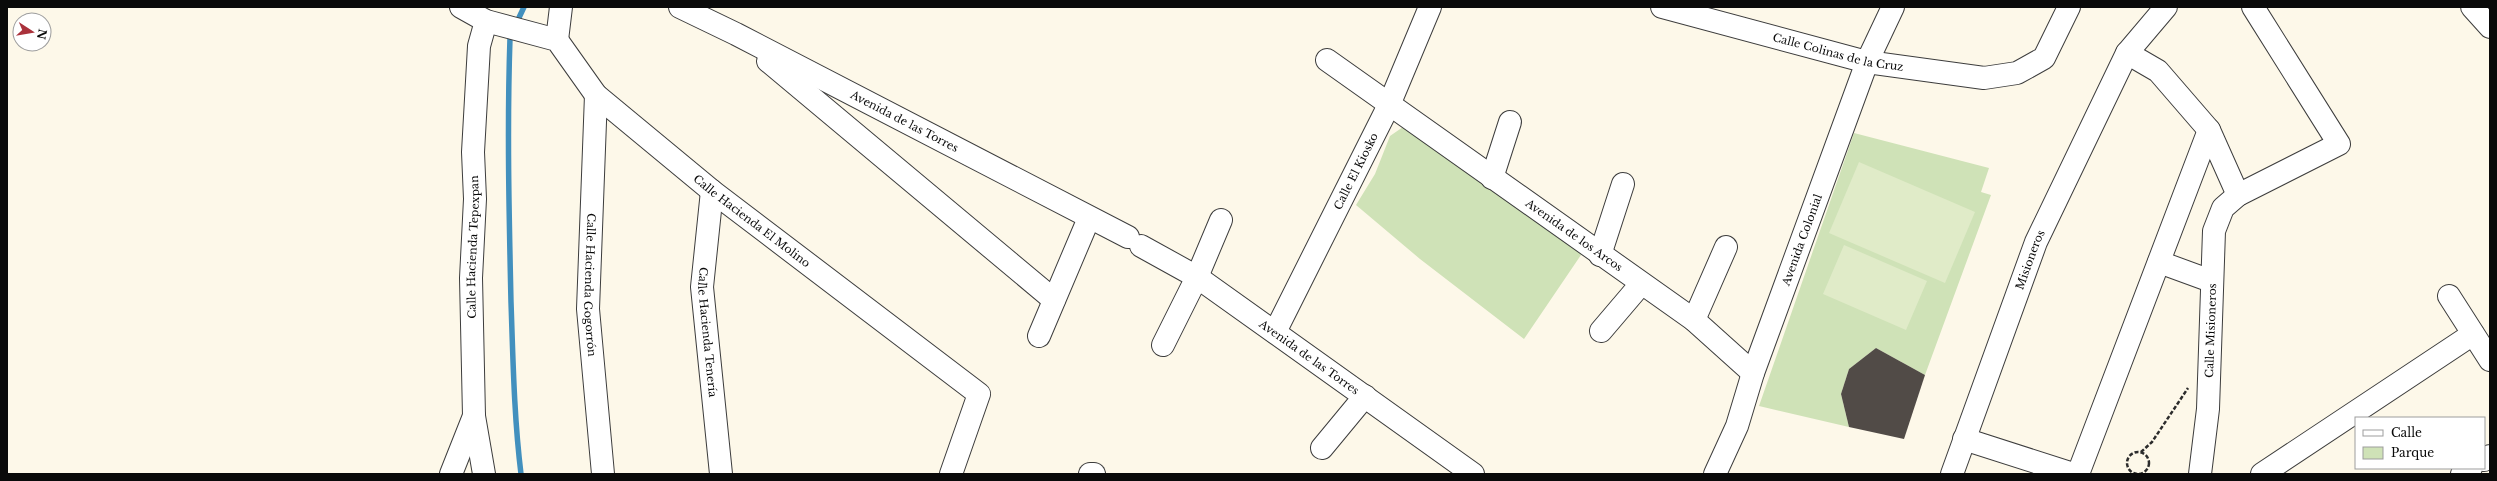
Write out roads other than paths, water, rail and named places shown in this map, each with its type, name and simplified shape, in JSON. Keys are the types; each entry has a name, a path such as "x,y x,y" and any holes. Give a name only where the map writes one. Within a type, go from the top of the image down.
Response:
{"street":[{"path":"461,7 486,21 557,40 561,7"},
{"name":"Avenida de las Torres","path":"680,7 736,34 1134,241 1197,277 1365,396 1464,471"},
{"name":"Calle El Kiosko","path":"1275,332 1389,105 1430,7"},
{"name":"Calle Colinas de la Cruz","path":"1662,7 1719,14 1867,62 1984,78 2017,73 2044,58 2069,7"},
{"name":"Avenida Colonial","path":"1715,474 1738,426 1753,373 1867,62 1893,7"},
{"name":"Misioneros","path":"1952,474 2036,242 2127,53 2166,7"},
{"path":"2127,53 2158,71 2209,130 2238,195 2339,144 2253,7"},
{"path":"2472,7 2490,26"},
{"name":"Calle Hacienda Tepexpan","path":"484,474 474,416 471,285 475,199 473,152 479,46 486,21"},
{"path":"736,34 1054,300"},
{"name":"Calle Hacienda El Molino","path":"557,40 596,95 712,191 979,394 951,474"},
{"name":"Avenida de los Arcos","path":"1327,60 1600,255 1694,320 1753,373"},
{"name":"Calle Hacienda Gogorrón","path":"596,95 588,309 603,474"},
{"path":"1492,178 1510,122"},
{"path":"2078,474 2209,130"},
{"path":"1600,255 1623,184"},
{"name":"Calle Hacienda Tenería","path":"712,191 702,287 721,474"},
{"name":"Calle Misioneros","path":"2200,474 2208,409 2211,281 2214,231 2223,208 2238,195"},
{"path":"1039,336 1089,218"},
{"path":"1163,345 1197,277 1221,220"},
{"path":"1694,320 1726,246"},
{"path":"2159,262 2211,281"},
{"path":"1601,331 1641,284"},
{"path":"2449,296 2490,360"},
{"path":"2262,474 2473,334"},
{"path":"1322,448 1365,396"},
{"path":"451,474 474,416"},
{"path":"1964,439 2074,474"}],"waterway":[{"path":"516,24 524,7"},
{"path":"512,33 510,38 509,104 511,302 514,388 521,474"}]}
